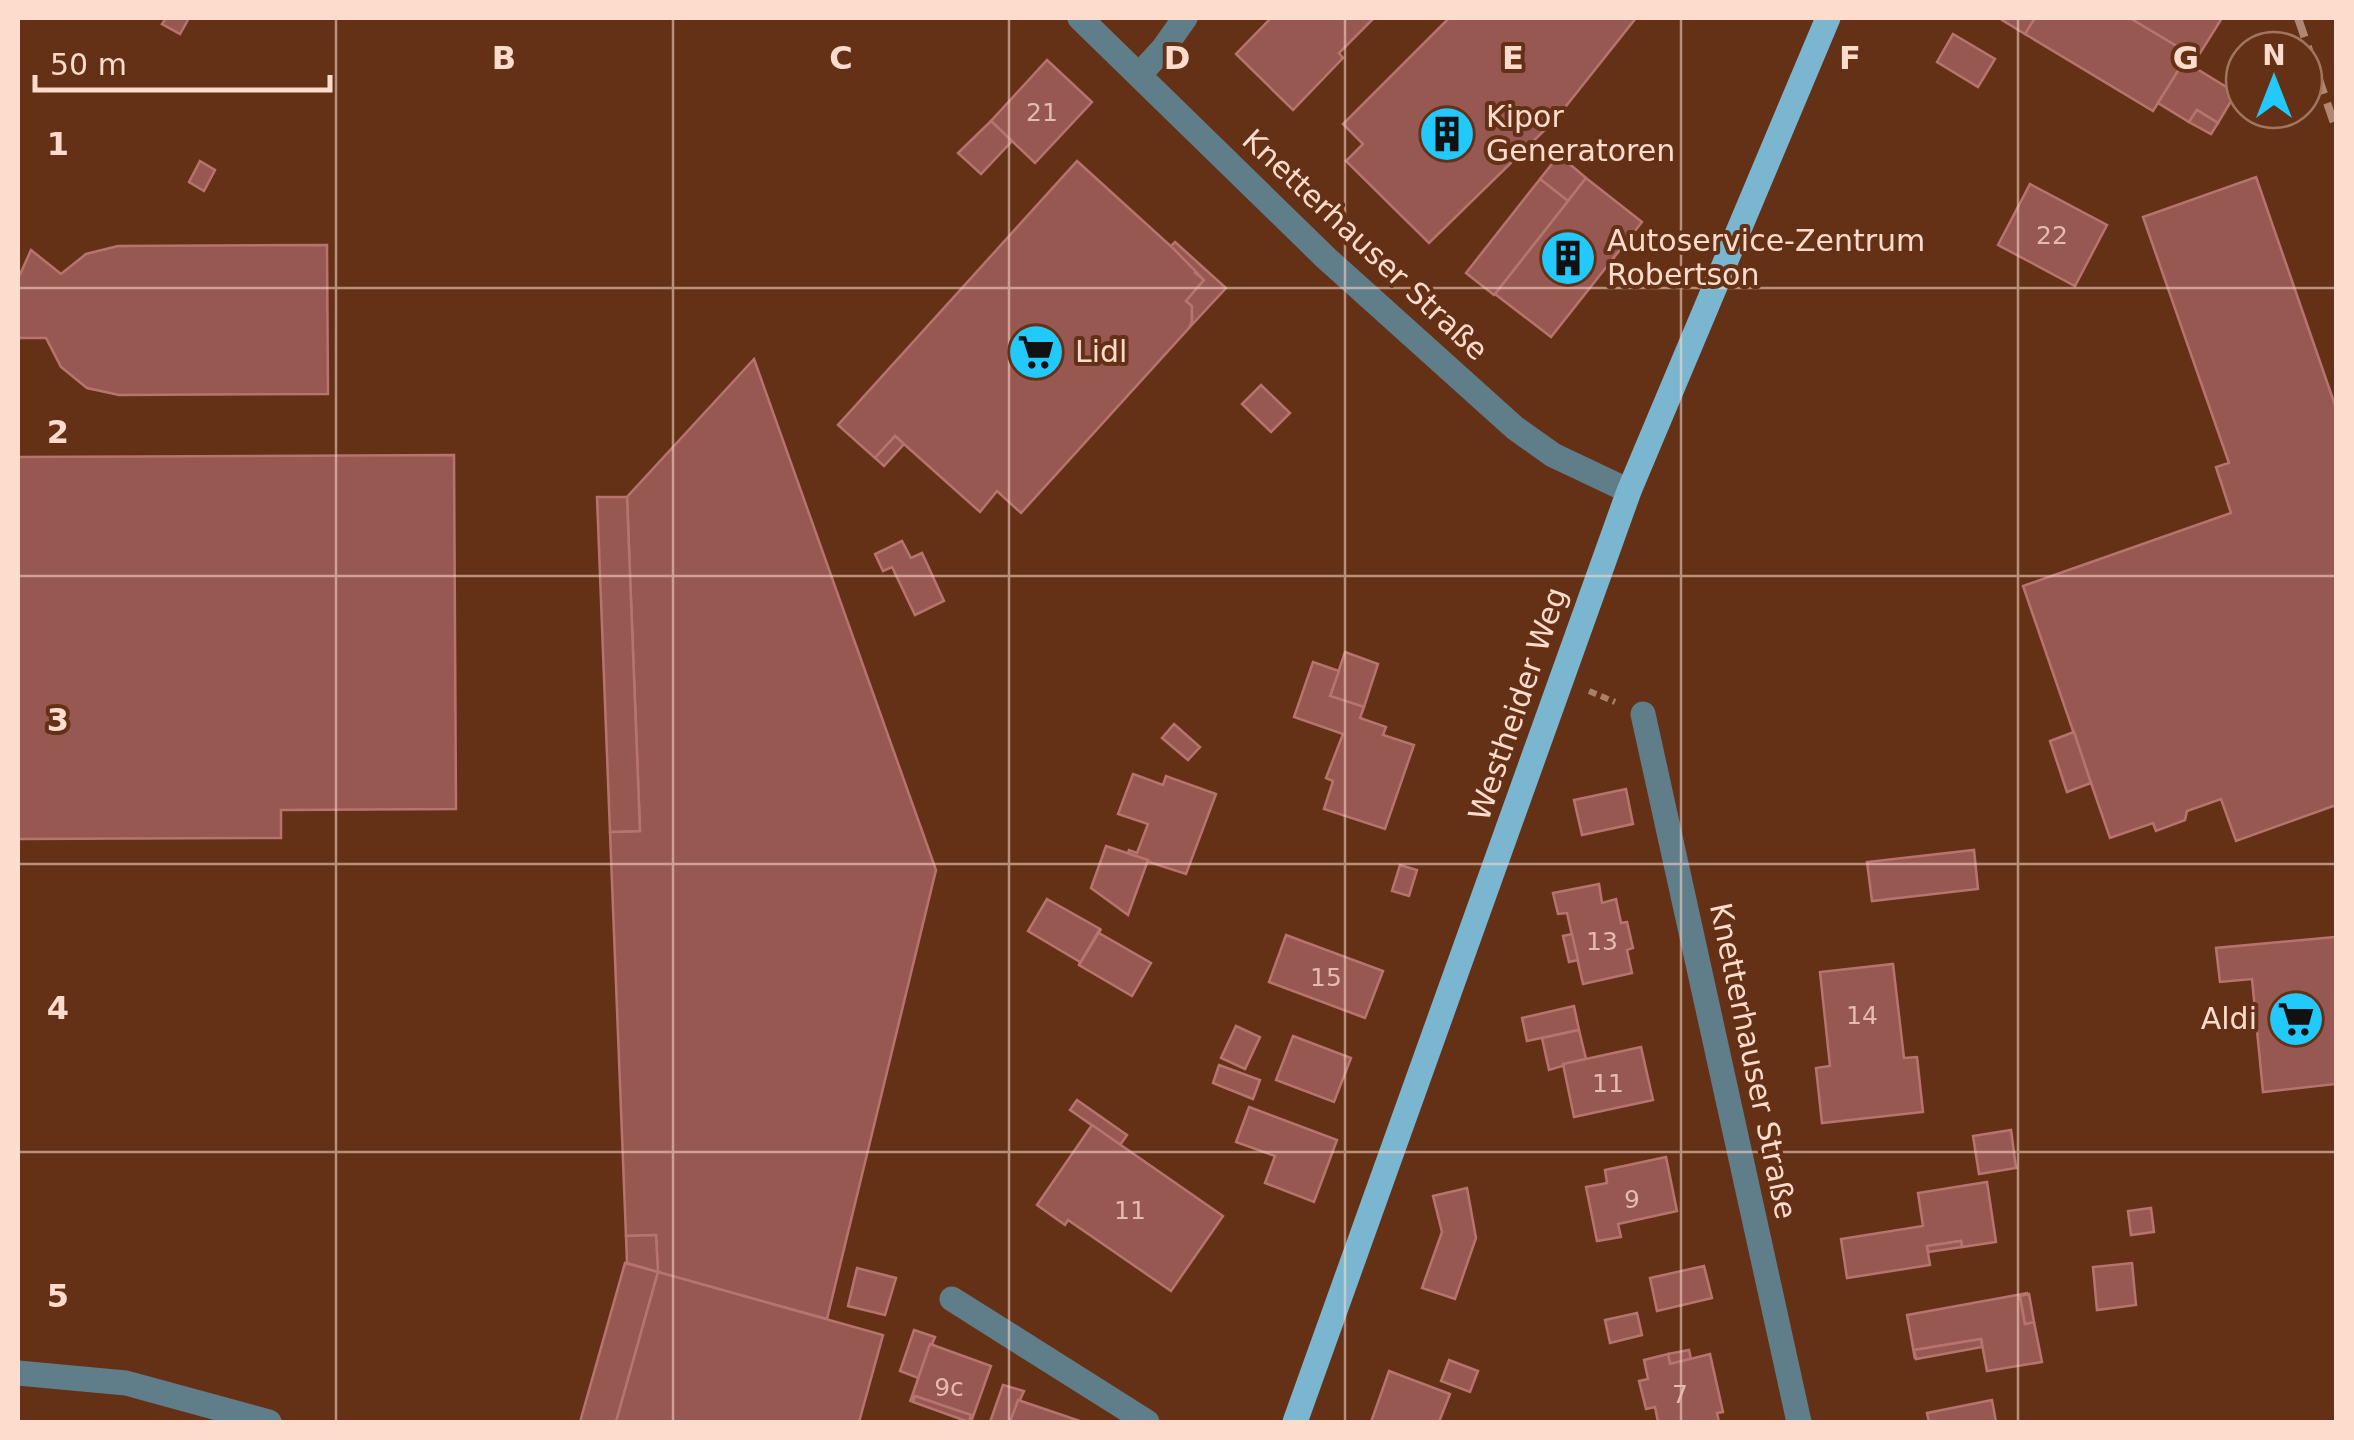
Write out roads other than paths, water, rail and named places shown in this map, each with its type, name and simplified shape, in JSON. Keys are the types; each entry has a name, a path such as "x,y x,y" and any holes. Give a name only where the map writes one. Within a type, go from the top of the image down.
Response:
{"main road":[{"name":"Westheider Weg","path":"1295,1422 1628,491 1828,18"}],"street":[{"name":"Knetterhauser Straße","path":"1080,18 1326,258 1515,428 1554,455 1628,491"},
{"path":"1139,75 1185,18"},
{"name":"Knetterhauser Straße","path":"1644,714 1799,1422"},
{"path":"952,1299 1147,1422"},
{"path":"23,1374 126,1382 268,1422"}],"railway":[{"path":"2298,18 2336,129"}],"place":[{"name":"Kipor Generatoren","path":"1447,134"},
{"name":"Autoservice-Zentrum Robertson","path":"1568,258"},
{"name":"Lidl","path":"1036,352"},
{"name":"Aldi","path":"2296,1019"}]}
